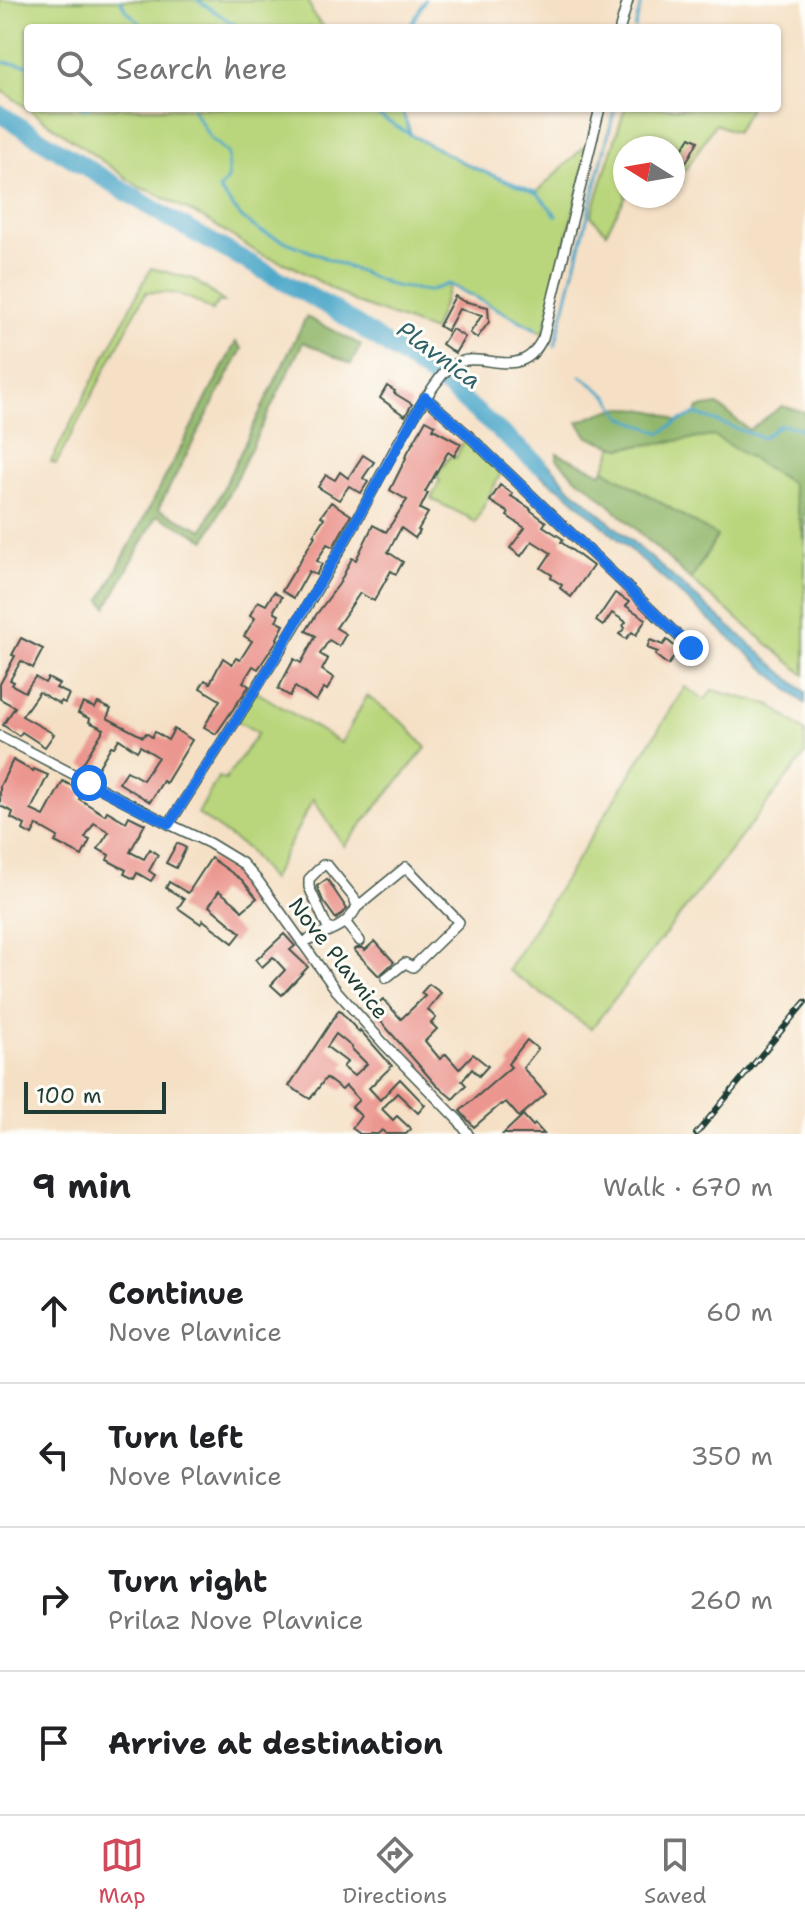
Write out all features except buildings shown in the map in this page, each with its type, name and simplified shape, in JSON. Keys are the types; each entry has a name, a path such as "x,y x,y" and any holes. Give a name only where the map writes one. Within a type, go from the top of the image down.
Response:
{"street":[{"path":"621,24 628,0"},
{"path":"169,824 258,686 428,394 447,369 466,359 518,362 534,352 543,338 599,112"},
{"path":"428,394 691,648"},
{"name":"Nove Plavnice","path":"0,736 242,863 336,990 468,1134"},
{"path":"302,943 329,931 345,922 353,916 357,906 328,866 323,865 309,879 309,887 329,931"},
{"path":"356,908 406,867 459,922 413,967 405,963 386,978"},
{"path":"345,922 360,941"}],"green space":[{"path":"0,0 308,0 314,16 321,24 24,24 24,106 0,89"},
{"path":"33,112 402,112 411,135 472,167 536,193 591,140 544,333 450,285 433,331 357,303 292,266 260,254 207,220 141,188"},
{"path":"624,112 748,112 736,132 715,124 685,171 685,136 616,136"},
{"path":"613,146 613,208 619,208 606,232 591,216"},
{"path":"151,268 193,279 224,302 218,302 212,311 181,295 146,292 56,464 51,462"},
{"path":"306,317 361,345 351,364 303,342 206,540 157,515 107,607 101,600 236,342 242,349 158,509 203,530"},
{"path":"718,405 749,430 782,406 805,412 805,541 791,483 714,436 620,448 588,437 578,422 610,410 630,408 657,412 677,422 696,414 698,408"},
{"path":"467,434 503,469 475,523 431,499 440,480 436,477 450,456 456,458"},
{"path":"714,436 791,483 805,541 805,675 691,580 717,536 604,469 614,446 620,448"},
{"path":"557,453 601,473 604,469 717,536 691,580 589,486 577,479 557,459"},
{"path":"685,687 705,700 712,690 771,705 805,732 805,755 591,1029 508,970"},
{"path":"255,691 341,743 367,696 406,725 426,748 344,846 313,799 271,880 247,849 198,814 218,777 225,780 258,733 236,720"}],"water":[{"path":"521,450 534,454 552,467 565,483 805,692 805,704 565,492 529,466 519,455"}],"waterway":[{"path":"120,0 141,24"},
{"path":"197,0 234,24"},
{"path":"411,24 425,0"},
{"path":"636,24 642,0"},
{"path":"0,62 24,65"},
{"path":"194,112 211,139 228,153 228,179 219,190 242,218 260,231 394,286 428,291 449,284 536,329"},
{"path":"373,112 411,135"},
{"path":"402,112 411,135 472,167 537,193 557,216"},
{"path":"555,346 614,112"},
{"name":"Plavnica","path":"0,114 170,219 335,310 451,390 539,465"},
{"path":"581,376 609,397 622,417 661,433 696,414 763,438 780,425 801,428 805,447"}],"railway":[{"path":"696,1134 805,1002"}],"route":[{"path":"89,783 169,824 258,686 342,546 425,397 691,648"}]}
